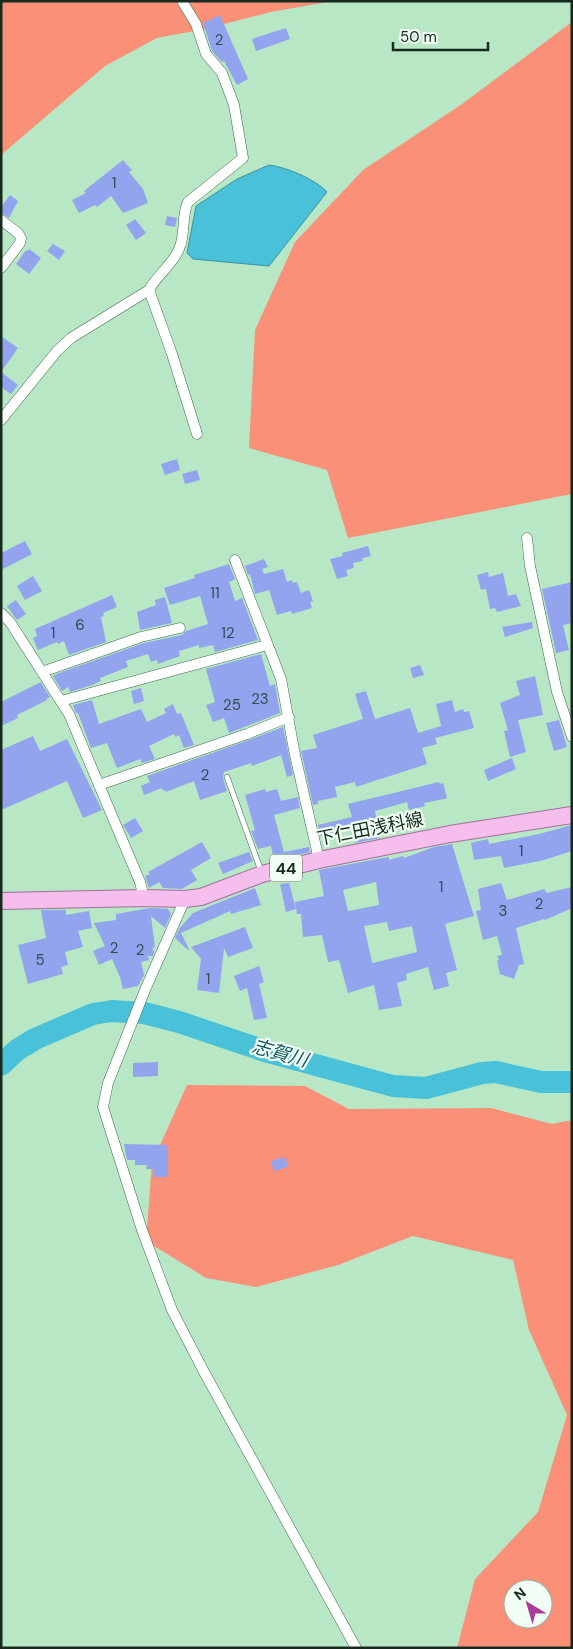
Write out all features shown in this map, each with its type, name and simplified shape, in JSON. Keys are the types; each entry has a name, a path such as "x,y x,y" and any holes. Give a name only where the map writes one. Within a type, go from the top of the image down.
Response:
{"main road":[{"name":"下仁田浅科線","path":"1,901 185,899 201,897 262,874 319,860 478,829 572,815"}],"street":[{"path":"1,420 57,351 71,338 148,290 180,248 184,212 188,202 243,158 234,105 222,73 206,54 196,24 182,1"},
{"path":"1,220 18,233 21,238 20,243 1,268"},
{"path":"148,290 172,354 197,434"},
{"path":"528,538 530,566 557,692 572,737"},
{"path":"235,560 281,680 295,754 319,860"},
{"path":"1,613 10,622 69,714 140,882 144,898"},
{"path":"42,672 141,637 180,628"},
{"path":"61,701 267,645"},
{"path":"99,785 238,737 289,716"},
{"path":"185,899 108,1083 104,1107 142,1230 172,1310 356,1648"}],"lane":[{"path":"227,777 262,874"}],"shaded area":[{"path":"1,1 333,1 271,12 205,29 157,38 105,66 1,155"},
{"path":"572,22 572,494 348,538 327,470 249,448 255,330 295,242 363,170 462,104"},
{"path":"187,1085 305,1086 349,1109 491,1108 552,1124 572,1120 572,1648 457,1648 475,1579 538,1512 567,1415 529,1330 513,1260 413,1236 338,1265 256,1287 206,1278 146,1241 152,1163"}],"water":[{"path":"269,165 300,174 327,192 269,266 193,259 187,253 196,206 237,179"}],"building":[{"path":"220,15 248,79 237,85 224,61 222,62 212,51 203,23"},
{"path":"286,28 290,39 256,51 252,39"},
{"path":"123,160 132,170 129,172 143,189 148,203 123,213 111,196 97,207 95,205 79,213 72,200 86,193 84,191"},
{"path":"10,195 18,201 9,218 1,213 1,207"},
{"path":"167,216 177,218 175,227 165,225"},
{"path":"135,219 146,233 136,240 126,225"},
{"path":"53,244 65,251 59,260 47,251"},
{"path":"29,249 41,258 29,274 16,264 26,250 28,251"},
{"path":"1,336 18,348 1,372"},
{"path":"1,372 18,385 11,394 1,387"},
{"path":"177,459 180,470 165,475 161,464"},
{"path":"197,470 200,480 185,484 182,474"},
{"path":"25,541 32,554 1,570 1,553"},
{"path":"368,546 371,556 362,558 363,561 353,563 354,568 346,570 348,576 337,579 330,559 343,556 342,553"},
{"path":"264,559 268,567 262,569 264,574 283,569 287,582 292,580 293,583 297,582 301,593 309,590 313,601 310,602 312,608 292,614 291,611 277,615 269,590 255,594 250,574 248,575 245,566"},
{"path":"229,564 235,579 229,582 235,601 242,598 258,640 215,652 213,645 199,648 199,645 179,651 180,656 158,664 157,660 151,662 148,654 126,661 128,667 100,678 101,681 92,685 70,692 68,687 62,691 53,676 59,673 144,643 182,635 186,631 208,624 200,596 170,605 164,588 195,578 194,575"},
{"path":"488,572 489,577 503,573 508,596 516,594 521,606 497,612 495,608 490,609 486,589 481,590 477,575"},
{"path":"33,576 42,591 25,600 17,586"},
{"path":"572,582 572,623 563,625 569,650 556,653 542,589"},
{"path":"112,595 117,607 103,613 104,616 101,617 106,642 69,655 64,641 38,650 33,638 37,636 35,629"},
{"path":"165,597 172,623 140,630 137,612 156,605 155,600"},
{"path":"16,600 26,614 17,620 7,606"},
{"path":"532,622 533,628 505,637 502,627"},
{"path":"261,654 270,686 275,684 280,713 229,733 224,718 213,722 206,705 215,702 206,669"},
{"path":"420,665 424,675 413,678 410,668"},
{"path":"535,676 543,715 518,720 526,752 510,757 504,731 508,730 500,703 520,695 516,681"},
{"path":"41,683 50,697 17,715 18,718 1,726 1,702"},
{"path":"141,688 144,701 134,704 131,691"},
{"path":"366,691 375,719 410,708 418,733 441,726 436,704 452,700 455,712 463,709 464,712 469,711 474,728 435,738 437,744 422,748 427,764 356,787 355,782 335,787 337,797 318,801 318,804 313,805 301,751 317,748 313,735 363,719 355,694"},
{"path":"92,700 99,724 141,709 147,722 166,713 164,709 173,704 177,714 181,713 194,745 184,748 179,735 176,737 174,734 149,746 155,759 142,763 140,759 117,768 107,743 91,748 78,713 75,711 73,705"},
{"path":"559,720 567,747 554,751 546,723"},
{"path":"283,727 293,775 287,777 281,755 252,766 251,763 224,772 223,778 227,791 200,800 194,781 166,792 162,788 144,795 141,786 150,782 147,776"},
{"path":"33,736 40,751 67,739 102,810 83,818 67,781 1,810 1,750"},
{"path":"512,758 516,769 488,781 484,770"},
{"path":"439,782 440,784 443,783 447,798 424,803 425,806 409,810 407,802 375,811 380,838 355,843 352,828 321,836 318,825 352,817 348,804"},
{"path":"265,789 266,792 277,789 281,801 298,797 300,808 274,815 284,852 309,847 310,852 274,861 271,846 258,849 251,831 255,830 245,795"},
{"path":"135,818 143,831 131,838 123,825"},
{"path":"572,825 572,851 544,860 504,868 501,856 474,860 471,843 488,839 489,844"},
{"path":"202,842 211,858 191,870 197,880 182,889 163,888 159,882 149,888 145,876 150,874 148,872"},
{"path":"452,844 474,916 445,924 457,970 446,973 449,986 434,990 428,967 406,974 407,980 397,983 402,1006 379,1010 374,985 348,993 339,960 328,962 322,935 303,937 301,914 297,914 295,902 324,896 319,870 389,857 389,860 403,856 404,858 434,847","holes":["376,882 379,905 348,911 343,890","387,922 389,931 412,926 417,952 373,963 364,926"]},
{"path":"249,852 253,861 223,874 218,863"},
{"path":"289,883 296,909 286,912 280,884"},
{"path":"501,883 507,900 544,889 547,893 572,887 572,908 545,920 516,928 524,964 519,965 514,979 500,974 497,956 502,955 497,936 483,940 476,911 481,910 478,889"},
{"path":"255,888 261,905 231,914 230,911 181,933 188,950 175,938 179,929 193,913"},
{"path":"150,908 168,909 171,914 165,928 151,916 155,948 152,947 153,956 148,956 149,960 141,962 144,975 138,986 123,989 112,959 99,965 93,951 105,946 94,923 116,920 116,914"},
{"path":"41,910 66,910 66,915 89,911 92,928 78,931 83,947 65,952 68,965 61,967 63,974 28,984 18,945 46,938"},
{"path":"245,927 253,948 228,957 224,948 219,993 197,990 201,959 191,947"},
{"path":"259,966 264,982 259,984 267,1018 254,1020 247,988 240,991 234,976"},
{"path":"158,1062 158,1076 133,1077 133,1063"},
{"path":"124,1144 168,1145 168,1177 154,1177 154,1169 146,1169 147,1165 135,1165 135,1160 127,1160"},
{"path":"285,1157 288,1167 274,1171 271,1161"}],"waterway":[{"name":"志賀川","path":"1,1065 17,1050 35,1039 93,1014 112,1011 144,1013 179,1022 268,1052 393,1086 426,1088 482,1073 496,1072 541,1082 572,1082"}]}
